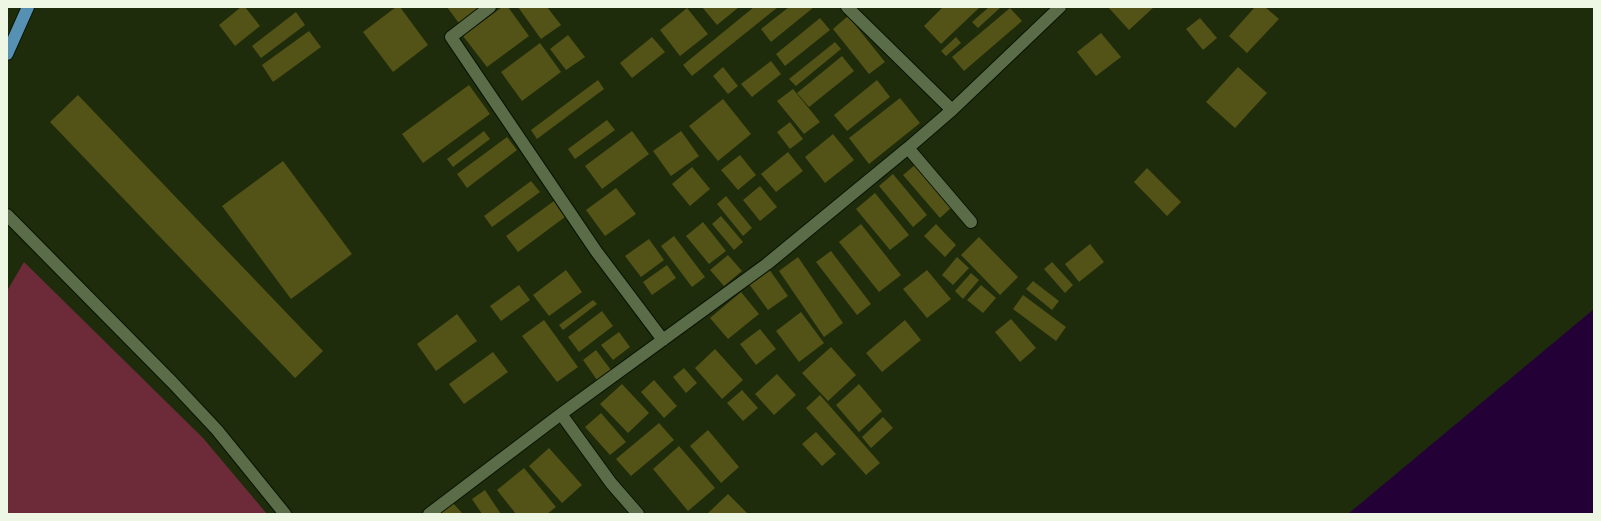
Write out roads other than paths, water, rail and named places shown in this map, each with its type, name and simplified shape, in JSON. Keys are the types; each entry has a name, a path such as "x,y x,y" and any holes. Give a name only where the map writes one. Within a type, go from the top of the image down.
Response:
{"main road":[{"path":"7,54 28,7"}],"street":[{"path":"490,7 451,37 596,251 663,340"},
{"path":"847,7 952,110"},
{"path":"429,514 561,414 767,264 952,110 1060,7"},
{"path":"908,148 971,222"},
{"path":"7,215 172,382 217,430 285,514"},
{"path":"561,414 611,483 638,514"}]}
